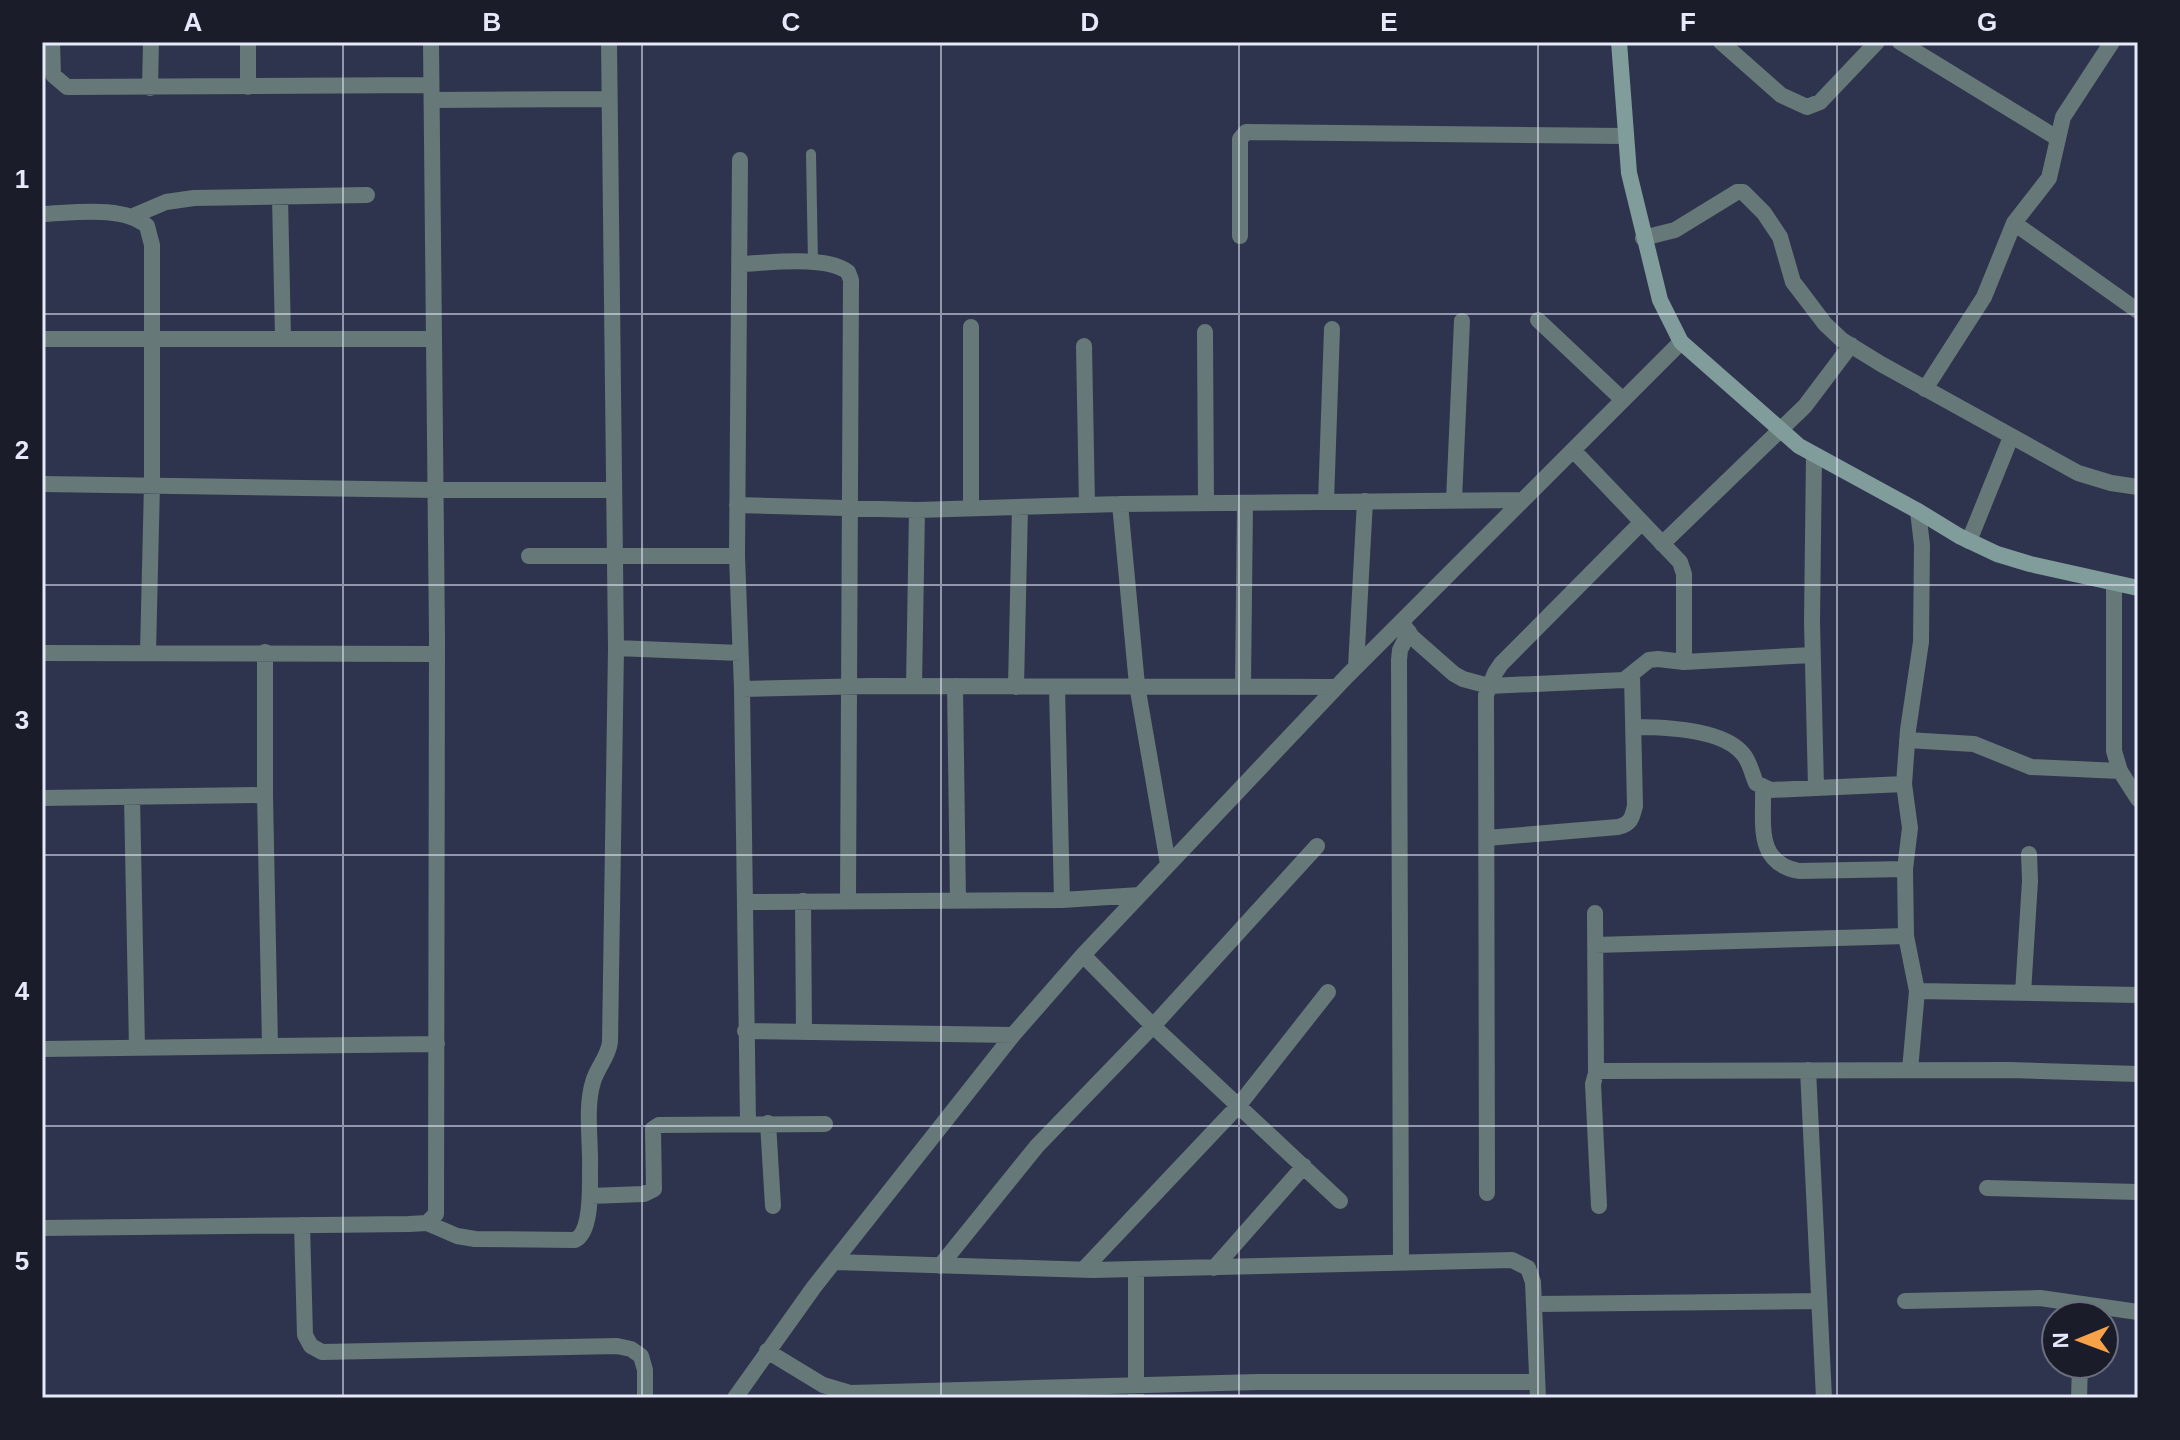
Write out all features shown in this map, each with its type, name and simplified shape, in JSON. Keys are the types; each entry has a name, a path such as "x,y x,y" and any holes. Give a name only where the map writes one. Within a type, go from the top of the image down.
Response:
{"street":[{"path":"52,42 53,75 67,87 248,87 609,99"},
{"path":"150,88 151,42"},
{"path":"248,42 248,87"},
{"path":"427,1223 436,1214 438,1201 431,42"},
{"path":"42,1228 427,1223 457,1236 475,1239 575,1240 584,1234 590,1196 592,1086 609,1053 610,1042 616,555 609,42"},
{"path":"1619,42 1629,173 1660,300 1681,342 1799,446 1969,541 2030,564 2138,588"},
{"path":"1721,42 1772,88 1807,107 1820,102 1877,42"},
{"path":"1900,42 2057,138"},
{"path":"1925,389 1984,297 2014,223 2049,178 2059,125 2112,42"},
{"path":"1240,236 1240,139 1246,132 1625,136"},
{"path":"740,160 737,556 742,689 748,1123"},
{"path":"1643,238 1675,230 1737,192 1743,192 1764,213 1780,237 1791,274 1800,291 1825,324 1851,345 2078,473 2138,487"},
{"path":"133,216 178,200 367,195"},
{"path":"280,197 283,338"},
{"path":"42,214 120,213 133,216 147,226 152,245 148,653"},
{"path":"2014,223 2138,311"},
{"path":"741,264 813,263 842,267 851,280 848,900"},
{"path":"1538,320 1623,400"},
{"path":"1454,500 1462,321"},
{"path":"971,327 971,508"},
{"path":"1326,502 1332,329"},
{"path":"1205,332 1206,503"},
{"path":"42,339 434,339"},
{"path":"735,1398 834,1262 1013,1035 1083,955 1336,687 1405,627 1523,500 1681,342"},
{"path":"1662,544 1781,430 1816,392 1851,345"},
{"path":"1084,346 1087,505"},
{"path":"1969,541 2011,437"},
{"path":"1573,450 1680,562 1684,574 1684,662"},
{"path":"1814,455 1812,655 1816,787"},
{"path":"42,484 614,490"},
{"path":"737,505 917,510 1120,504 1523,500"},
{"path":"1356,667 1365,501"},
{"path":"1243,686 1245,503"},
{"path":"1120,504 1137,685 1168,864"},
{"path":"1016,687 1020,507"},
{"path":"914,686 917,510"},
{"path":"1910,1070 1917,991 1908,959 1906,936 1905,869 1910,828 1904,784 1921,642 1922,545 1918,511"},
{"path":"1487,1193 1485,706 1489,686 1501,664 1641,523"},
{"path":"529,556 737,556"},
{"path":"2114,584 2114,751 2120,771 2138,799"},
{"path":"1405,627 1454,674 1489,686 1624,680 1649,660 1684,662 1812,655"},
{"path":"1401,1262 1399,660 1405,627"},
{"path":"616,648 740,653"},
{"path":"265,652 270,1046"},
{"path":"42,653 437,654"},
{"path":"1487,838 1626,825 1632,819 1635,806 1632,676"},
{"path":"742,689 1137,685 1336,687"},
{"path":"955,686 958,901"},
{"path":"1057,687 1062,900"},
{"path":"1634,727 1670,728 1731,743 1747,758 1756,783 1763,788 1779,790 1904,784"},
{"path":"1907,740 1974,744 2031,767 2120,771"},
{"path":"1763,788 1768,850 1776,862 1786,868 1799,871 1905,869"},
{"path":"42,798 265,795"},
{"path":"132,797 137,1048"},
{"path":"940,1266 1037,1146 1153,1026 1317,846"},
{"path":"2023,993 2029,854"},
{"path":"745,902 1062,900 1140,895"},
{"path":"803,901 804,1031"},
{"path":"1595,913 1596,1073 1593,1084 1599,1206"},
{"path":"1595,945 1906,936"},
{"path":"1083,955 1153,1026 1340,1201"},
{"path":"1917,991 2138,995"},
{"path":"1083,1270 1239,1105 1328,992"},
{"path":"745,1031 1013,1035"},
{"path":"42,1049 437,1044"},
{"path":"1808,1070 1824,1398"},
{"path":"1596,1073 2009,1070 2138,1074"},
{"path":"768,1123 773,1206"},
{"path":"590,1196 644,1194 654,1189 655,1126 825,1124"},
{"path":"1214,1268 1304,1166"},
{"path":"1987,1188 2138,1192"},
{"path":"302,1225 305,1335 311,1346 322,1352 617,1346 631,1349 641,1356 645,1370 645,1398"},
{"path":"767,1351 844,1395 1136,1392 1258,1382 1537,1390 1533,1282 1528,1268 1512,1260 1136,1270 834,1262"},
{"path":"1136,1270 1136,1392"},
{"path":"1905,1301 2013,1297 2049,1300"},
{"path":"1536,1304 1819,1301"}],"lane":[{"path":"811,154 813,263"}]}
